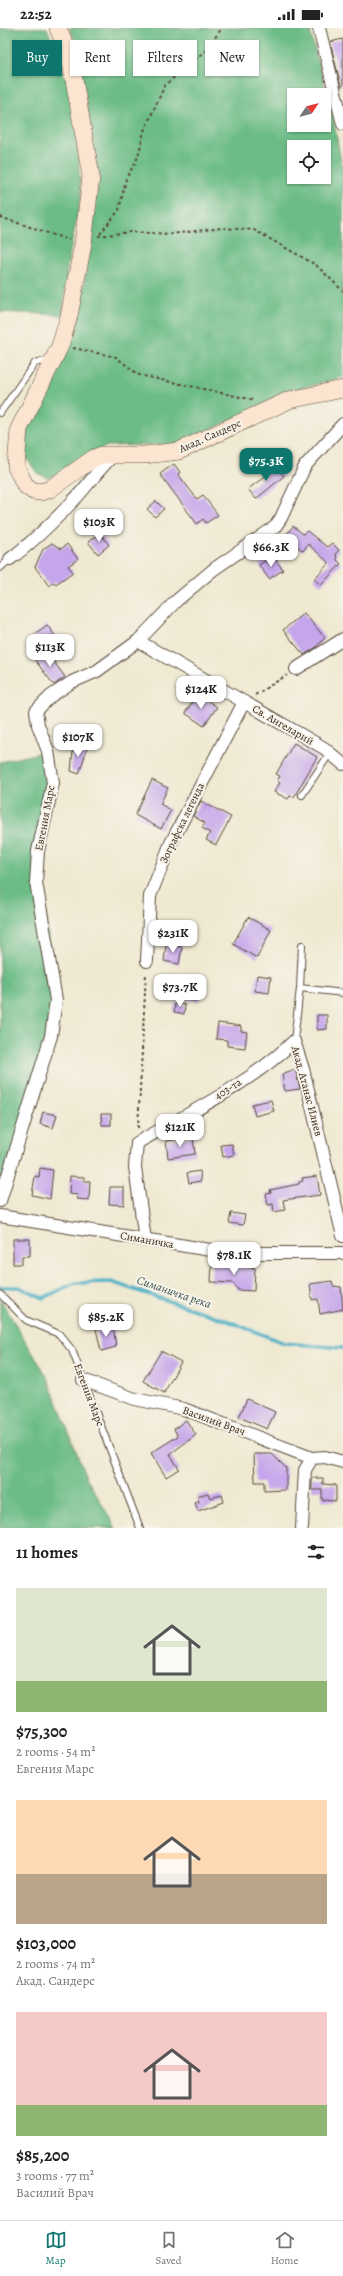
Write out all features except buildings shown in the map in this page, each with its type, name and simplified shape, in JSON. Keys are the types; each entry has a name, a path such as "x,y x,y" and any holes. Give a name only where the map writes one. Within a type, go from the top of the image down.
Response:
{"street":[{"name":"Акад. Сандерс","path":"58,28 70,57 91,176 83,244 69,316 60,346 19,429 16,467 25,485 33,491 46,491 94,458 114,455 145,455 179,451 289,400 343,389"},
{"path":"319,28 343,124"},
{"name":"Евгения Марс","path":"0,1202 51,1036 56,1000 36,882 38,851 53,783 48,751 38,726 36,711 51,696 72,682 97,671 138,641 176,601 214,569 275,527 281,518 305,466 343,424"},
{"path":"10,559 44,532 77,497 98,469 114,455"},
{"path":"296,669 343,639"},
{"name":"Св. Ангеларий","path":"138,641 244,702 330,754 343,764"},
{"name":"Зографска легенда","path":"147,961 150,896 171,843 244,702"},
{"name":"403-та","path":"137,1143 237,1084 275,1058 294,1041"},
{"name":"Акад. Атанас Илиев","path":"294,1041 303,1069 343,1236"},
{"path":"137,1143 135,1167 145,1240"},
{"name":"Симаничка","path":"0,1216 85,1228 145,1240 229,1253 343,1253"},
{"name":"Василий Врач","path":"83,1380 135,1399 184,1409 312,1458 325,1457 343,1462"},
{"path":"302,1528 305,1470 312,1458"}],"lane":[{"path":"0,413 36,363 42,361 51,366"},
{"path":"0,568 10,559"},
{"path":"302,796 330,754"},
{"name":"Акад. Атанас Илиев","path":"294,1041 300,988 302,944"},
{"path":"300,988 343,993"},
{"name":"Евгения Марс","path":"0,1294 26,1320 59,1334 72,1350 140,1528"}],"path":[{"path":"0,217 83,244 100,234 119,210 126,179 138,157 144,131 165,85 206,50 222,28"},
{"path":"100,234 130,232 171,234 222,228 254,230 316,265 343,291"},
{"path":"60,346 116,357 139,375 256,401"},
{"path":"244,702 296,669"},
{"path":"137,1143 147,961"}],"green space":[{"path":"0,28 47,28 51,40 12,40 12,76 62,76 62,68 75,103 81,196 67,267 63,315 0,312"},
{"path":"69,28 309,28 325,88 287,88 287,132 331,132 331,108 343,172 343,377 293,390 181,444 107,446 63,472 48,478 37,473 25,456 26,430 63,354 82,301 99,178 82,76 125,76 125,40 75,40"},
{"path":"48,751 53,783 38,851 56,1000 0,1201 0,762"},
{"path":"0,1299 48,1378 86,1477 116,1528 0,1528"}],"waterway":[{"name":"Симаничка река","path":"0,1287 19,1287 43,1298 75,1283 111,1282 223,1319 284,1343 343,1348"}]}
